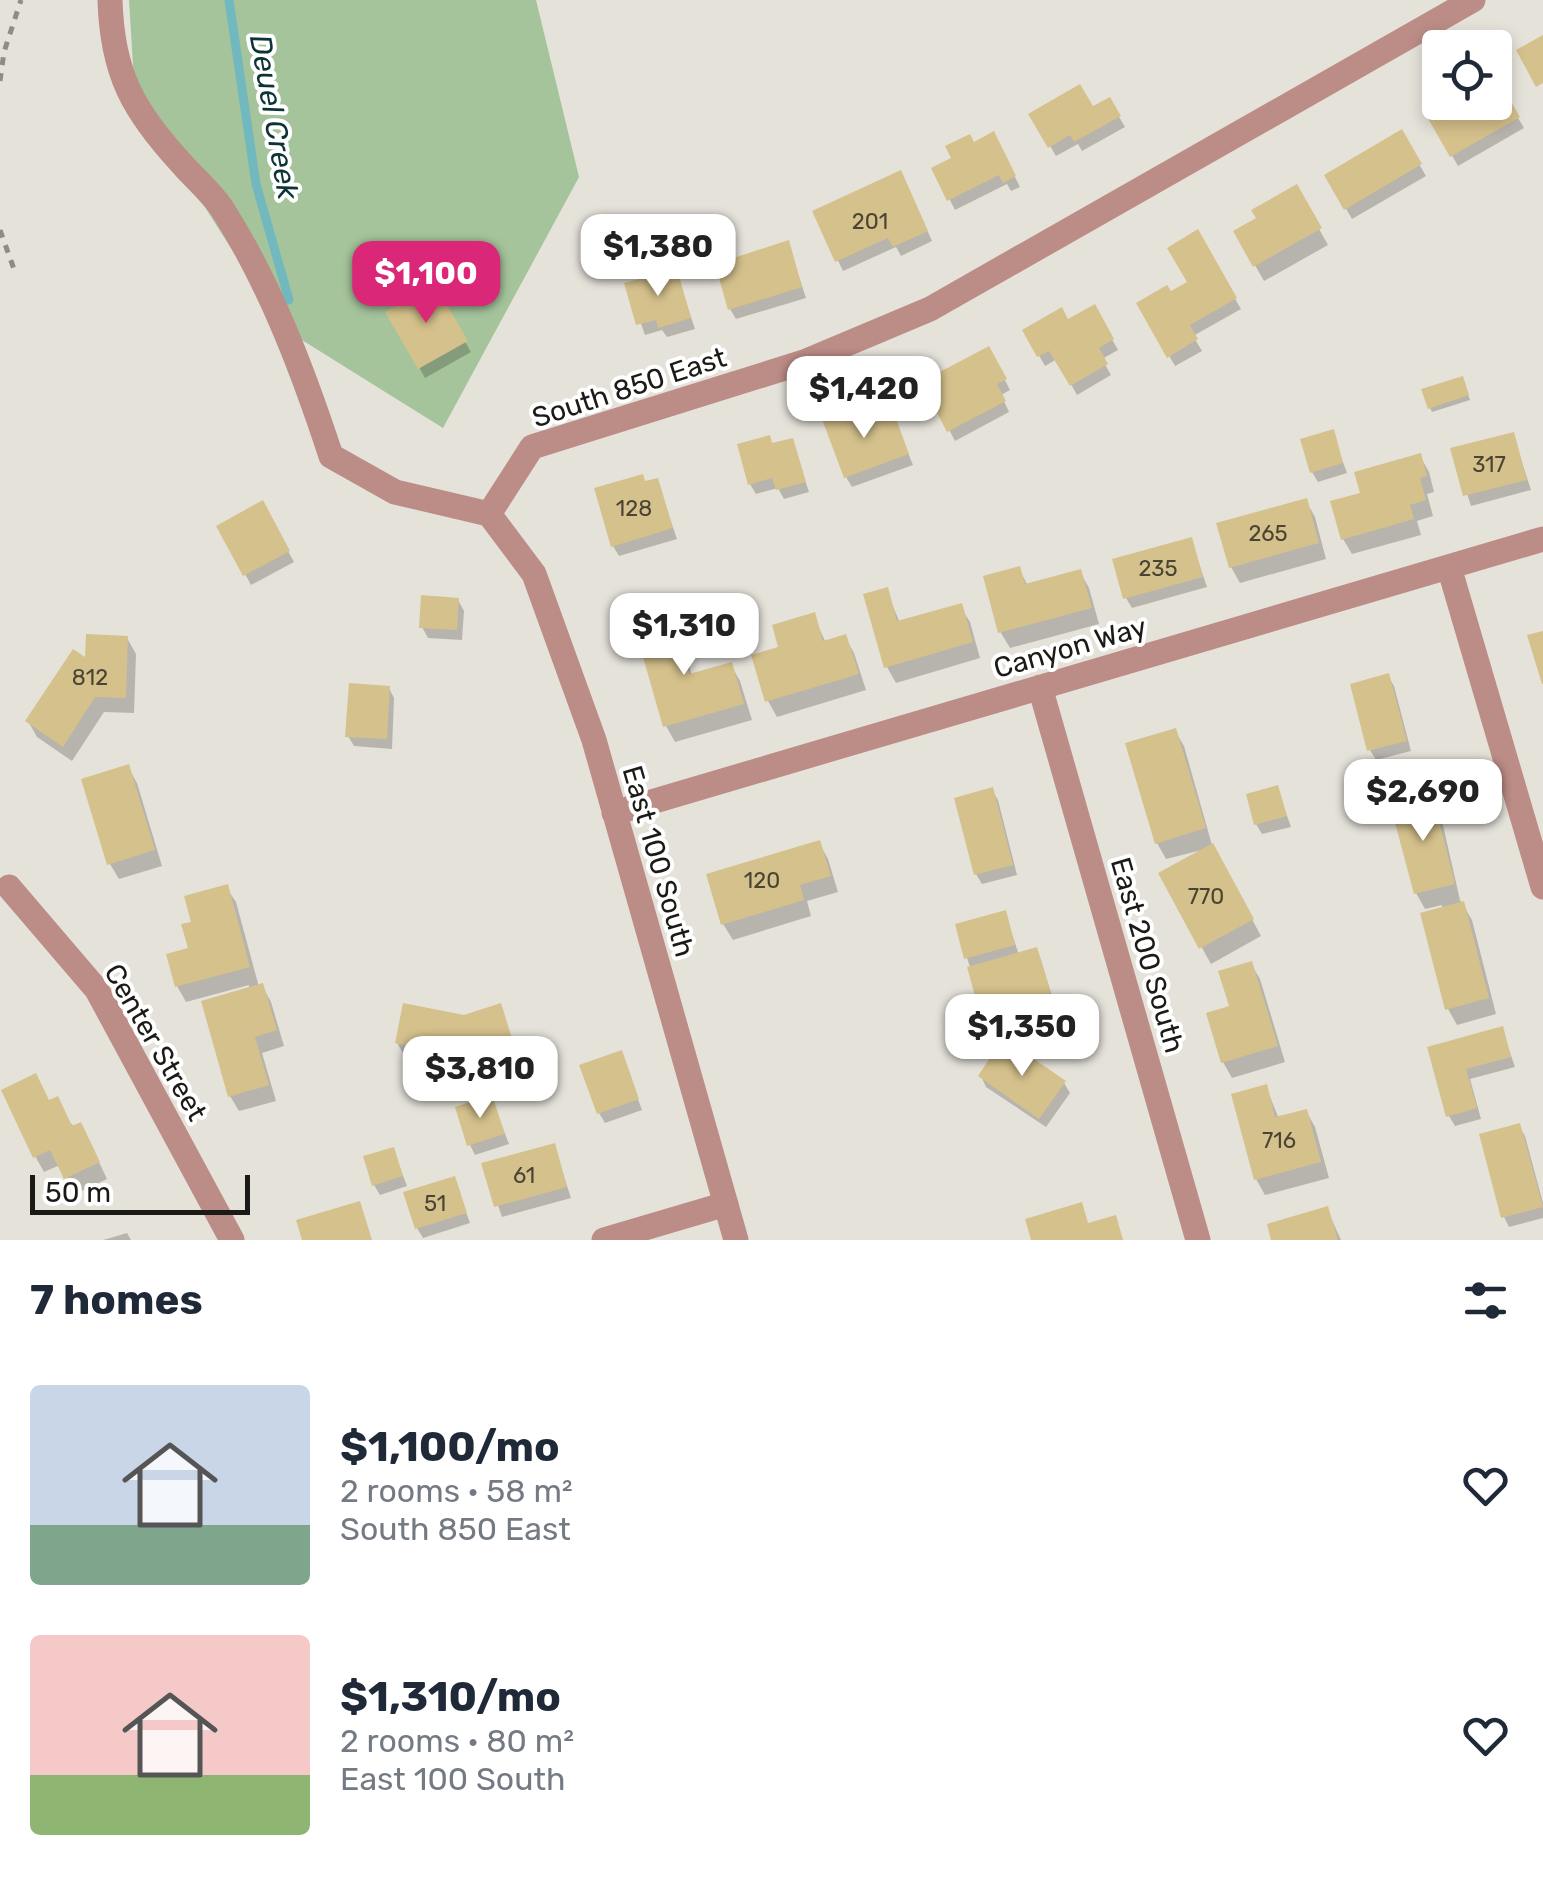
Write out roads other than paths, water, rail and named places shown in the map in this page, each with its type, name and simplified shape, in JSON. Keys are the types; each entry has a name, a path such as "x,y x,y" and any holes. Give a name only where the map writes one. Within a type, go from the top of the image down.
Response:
{"street":[{"path":"110,0 118,71 151,130 222,207 281,319 331,456 395,492 489,514"},
{"name":"South 850 East","path":"489,514 532,447 804,362 930,309 1473,0"},
{"name":"East 100 South","path":"489,514 534,574 594,740 736,1240"},
{"name":"Canyon Way","path":"614,813 1543,539"},
{"path":"1449,566 1543,887"},
{"name":"East 200 South","path":"1040,687 1198,1240"},
{"name":"Center Street","path":"9,887 97,990 232,1240"},
{"path":"604,1240 726,1204"}],"waterway":[{"name":"Deuel Creek","path":"229,0 256,184 289,300"}]}
